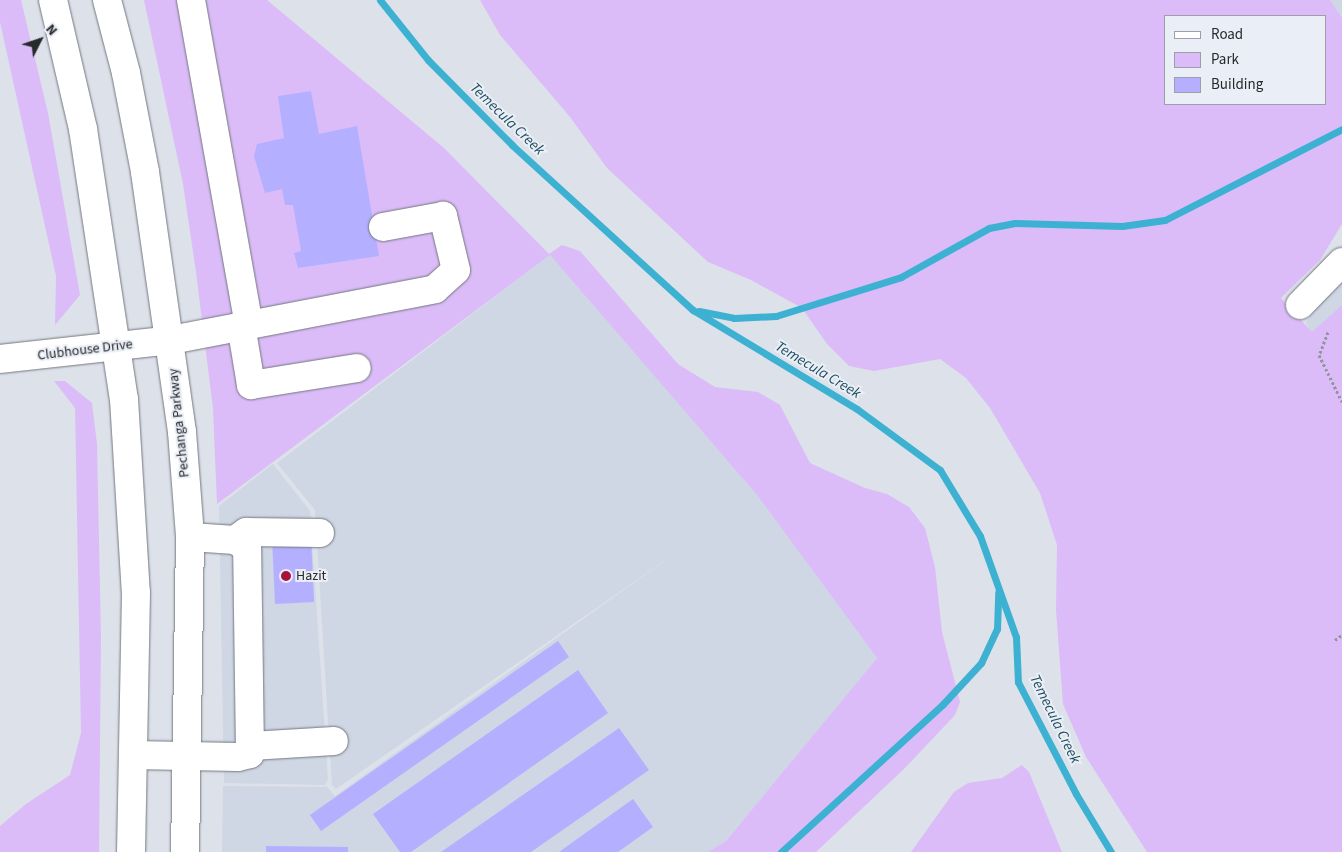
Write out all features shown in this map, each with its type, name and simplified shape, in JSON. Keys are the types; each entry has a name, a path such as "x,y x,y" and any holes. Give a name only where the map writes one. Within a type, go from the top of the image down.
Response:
{"main road":[{"path":"53,0 83,129 124,399 136,593 131,852"},
{"name":"Pechanga Parkway","path":"107,0 126,73 145,172 171,340 182,432 190,537 185,852"},
{"path":"190,0 245,324 251,385 357,368"},
{"name":"Clubhouse Drive","path":"0,359 171,340 245,324 435,289 456,270 444,216 383,227"},
{"path":"1300,305 1342,262"},
{"path":"235,540 246,532 320,533"},
{"path":"133,755 238,757 250,754 247,548 235,540 190,537"},
{"path":"251,746 334,741"}],"path":[{"path":"1328,332 1319,355 1342,402"},
{"path":"1335,640 1342,635"}],"shaded area":[{"path":"1330,0 1342,0 1342,18"},
{"path":"550,255 757,495 877,658 726,841 708,852 222,852 223,786 327,787 335,796 687,545 336,789 332,785 315,510 277,463"},
{"path":"1342,281 1342,389 1306,323 1317,306"},
{"path":"273,464 310,511 328,779 325,785 224,783 219,506"}],"green space":[{"path":"0,0 21,0 48,113 80,295 55,325 56,276 0,22"},
{"path":"144,0 267,0 444,148 549,254 562,245 580,251 678,364 715,387 758,392 780,405 810,463 865,488 887,494 909,507 925,528 935,567 942,632 960,702 955,715 905,768 816,852 708,852 726,841 877,658 757,495 550,255 217,504 213,409 196,272 183,184"},
{"path":"480,0 1330,0 1342,18 1342,224 1320,260 1281,298 1312,332 1342,305 1342,852 1147,852 1086,757 1063,704 1056,610 1057,545 1040,493 990,408 966,378 940,359 874,371 849,366 827,344 802,308 751,280 708,262 607,168 570,117 500,35"},
{"path":"54,381 65,381 92,403 97,444 101,638 99,852 0,852 0,826 26,804 70,775 81,733 75,408"},
{"path":"1022,765 1029,772 1062,852 911,852 954,792 968,783 1002,778"}],"building":[{"path":"311,91 319,134 357,126 379,256 298,268 294,253 301,251 293,205 285,205 282,189 265,193 254,156 257,144 284,138 278,96"},
{"path":"311,536 314,602 275,604 272,538"},
{"path":"558,641 569,657 321,831 310,815"},
{"path":"578,670 608,713 411,852 400,852 373,814"},
{"path":"619,728 649,770 531,852 441,852"},
{"path":"633,799 653,827 618,852 559,852"},
{"path":"266,846 348,847 348,852 266,852"}],"waterway":[{"name":"Temecula Creek","path":"380,0 428,60 512,145 693,310 857,409 940,470 980,536 1016,637 1018,682 1076,794 1111,852"},
{"path":"699,311 734,318 776,316 901,277 989,228 1015,223 1122,226 1165,220 1342,129"},
{"path":"781,852 943,704 981,663 997,629 998,592"}],"place":[{"name":"Hazit","path":"286,576"}]}
